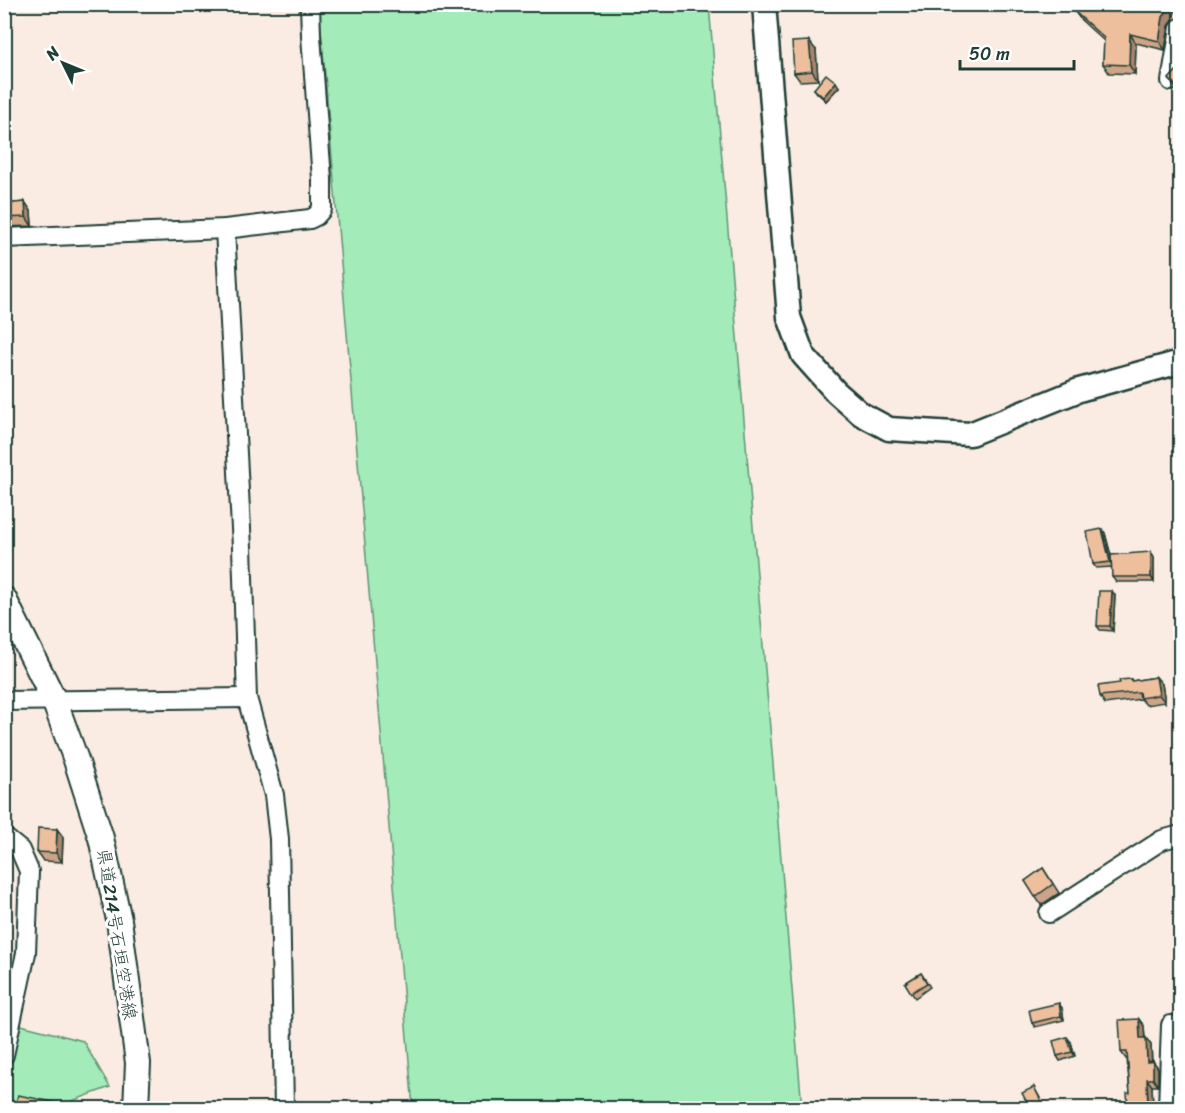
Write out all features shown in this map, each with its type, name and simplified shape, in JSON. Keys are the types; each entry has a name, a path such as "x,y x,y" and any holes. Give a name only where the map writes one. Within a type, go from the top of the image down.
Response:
{"main road":[{"name":"県道214号石垣空港線","path":"4,599 54,700 101,838 119,920 138,1063 136,1108"}],"street":[{"path":"4,238 225,229 310,219 316,216 322,208 322,179 310,36 310,4"},
{"path":"764,4 789,317 803,355 852,407 889,429 970,434 1079,390 1180,362"},
{"path":"1171,81 1180,28"},
{"path":"225,229 242,547 247,698 274,795 279,839 284,1108"},
{"path":"4,701 247,698"},
{"path":"1049,913 1162,840 1180,835"},
{"path":"4,837 20,850 28,871 26,953 4,1055"},
{"path":"1168,1108 1171,1025"}],"green space":[{"path":"319,5 709,5 802,1108 413,1108"},
{"path":"21,1025 83,1041 110,1087 72,1101 68,1108 5,1108 5,1080"}],"building":[{"path":"1080,4 1168,4 1159,41 1130,34 1129,65 1103,64 1104,38 1074,11"},
{"path":"809,41 812,71 794,73 792,42"},
{"path":"1180,67 1180,90 1169,79"},
{"path":"826,74 836,82 823,97 814,89"},
{"path":"25,202 26,217 4,218 4,204"},
{"path":"1102,529 1110,562 1093,564 1087,532"},
{"path":"1151,552 1151,577 1112,577 1111,555"},
{"path":"1099,591 1112,591 1110,626 1097,626"},
{"path":"1156,677 1159,695 1140,698 1139,692 1100,696 1098,686 1120,683 1119,680 1131,679 1131,681"},
{"path":"38,828 57,829 56,853 37,852"},
{"path":"1043,868 1053,884 1035,897 1025,881"},
{"path":"921,973 927,983 911,993 905,983"},
{"path":"1059,1003 1061,1016 1032,1023 1029,1010"},
{"path":"1139,1019 1140,1038 1146,1038 1147,1062 1153,1061 1153,1079 1147,1079 1148,1108 1128,1108 1127,1093 1130,1093 1127,1052 1121,1052 1119,1020"},
{"path":"1067,1037 1072,1052 1057,1056 1053,1041"},
{"path":"1180,1072 1180,1108 1176,1108 1175,1073"},
{"path":"1034,1087 1042,1103 1030,1108 1022,1093"},
{"path":"18,1095 58,1103 57,1108 4,1108 4,1099 16,1103"}]}
